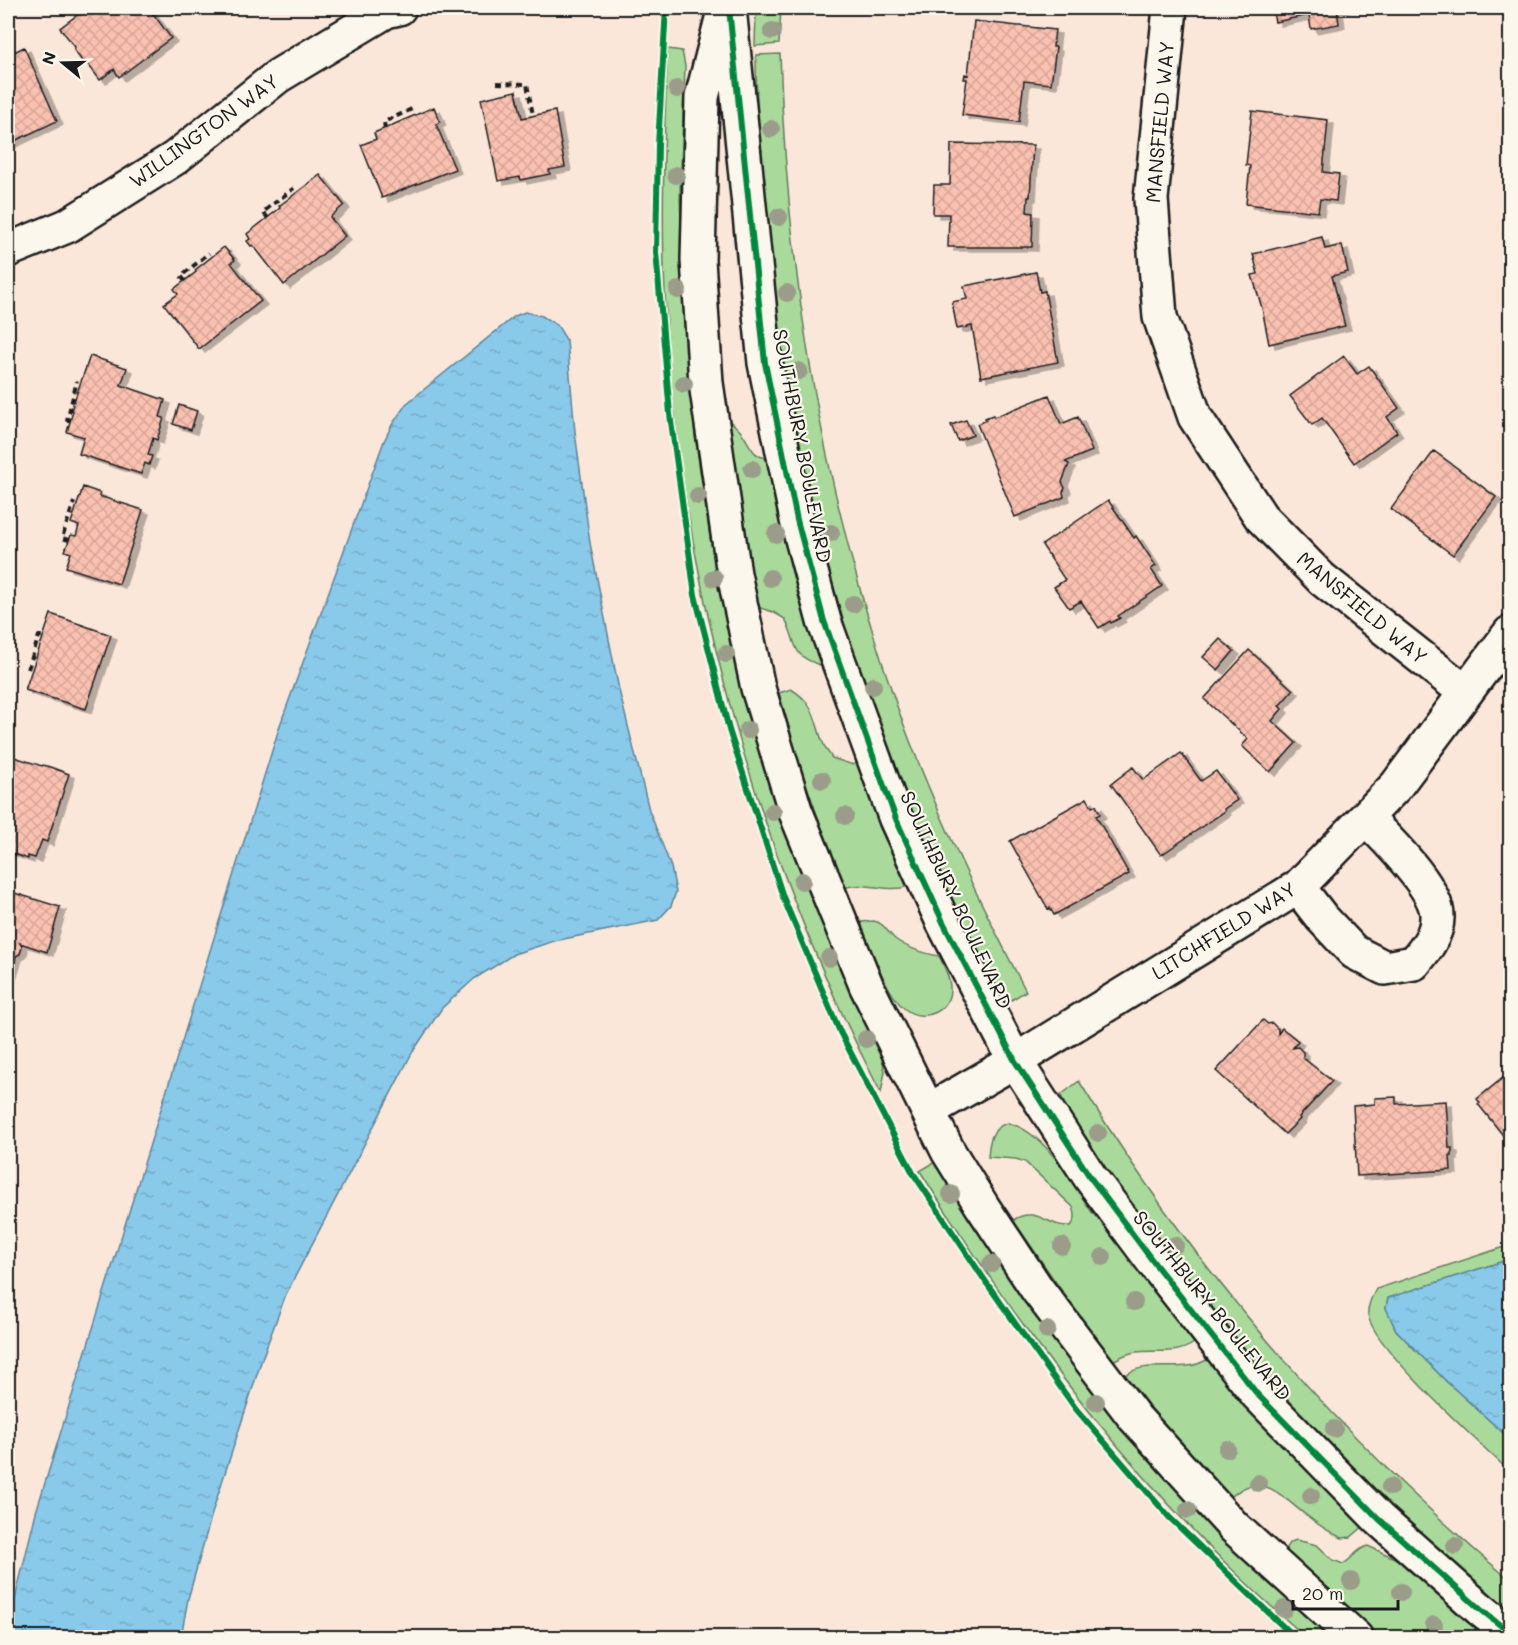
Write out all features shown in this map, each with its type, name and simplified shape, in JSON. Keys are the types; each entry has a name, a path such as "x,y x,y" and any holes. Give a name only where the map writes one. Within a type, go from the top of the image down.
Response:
{"street":[{"name":"SOUTHBURY BOULEVARD","path":"727,8 765,363 797,520 824,621 896,819 943,922 1015,1061 1090,1177 1258,1395 1378,1519 1510,1633"},
{"name":"SOUTHBURY BOULEVARD","path":"727,8 702,97 698,260 706,383 734,574 758,688 795,810 866,985 928,1111 971,1187 1025,1270 1135,1418 1234,1527 1356,1638"},
{"name":"MANSFIELD WAY","path":"1170,8 1151,199 1160,317 1196,417 1260,517 1322,579 1465,692"},
{"name":"WILLINGTON WAY","path":"8,249 68,226 176,158 278,76 390,9"},
{"name":"LITCHFIELD WAY","path":"928,1111 1015,1061 1298,887 1396,786 1510,633"},
{"path":"1298,887 1322,918 1354,952 1385,968 1414,963 1429,945 1438,918 1432,894 1398,852 1366,818"}],"path":[{"path":"497,83 527,84 533,116"},
{"path":"385,129 384,122 414,108"},
{"path":"268,218 263,212 294,188"},
{"path":"185,281 181,276 209,253"},
{"path":"70,420 67,420 77,381"},
{"path":"69,540 62,538 74,502"},
{"path":"28,669 39,636 44,636"}],"green space":[{"path":"756,8 781,8 779,44 755,46"},
{"path":"668,49 682,51 685,66 680,194 684,304 695,436 710,537 725,608 789,839 828,938 880,1052 885,1071 881,1093 836,999 795,903 760,805 730,705 705,603 686,501 673,397 665,293 663,232"},
{"path":"780,54 784,138 801,304 830,468 849,549 898,709 926,781 957,852 1026,991 1008,1002 999,992 979,956 946,889 881,735 830,574 810,492 792,409 779,327 759,150 756,55"},
{"path":"726,418 741,432 755,453 769,458 823,666 804,658 799,653 785,619 757,607"},
{"path":"791,689 808,704 826,749 832,758 853,765 858,762 909,886 893,889 860,885 843,888 798,761 779,693"},
{"path":"874,921 905,945 939,956 950,986 949,995 942,1008 935,1013 920,1015 905,1009 898,1002 879,968 861,922"},
{"path":"1079,1081 1171,1219 1221,1285 1274,1348 1387,1468 1510,1580 1510,1611 1456,1565 1352,1468 1255,1364 1209,1309 1165,1253 1088,1146 1065,1108 1061,1095"},
{"path":"1008,1123 1022,1128 1034,1137 1057,1160 1093,1214 1096,1214 1194,1343 1173,1351 1143,1351 1124,1355 1113,1361 1095,1339 1013,1220 1029,1215 1063,1226 1071,1226 1075,1215 1073,1207 1025,1162 988,1157 994,1132"},
{"path":"935,1162 1252,1566 1332,1637 1306,1637 1249,1586 1144,1477 1095,1419 1004,1298 920,1171"},
{"path":"1510,1245 1510,1259 1388,1298 1386,1308 1396,1330 1447,1382 1510,1439 1510,1472 1430,1396 1388,1350 1374,1330 1368,1312 1376,1289"},
{"path":"1208,1359 1281,1442 1364,1526 1351,1537 1342,1538 1319,1525 1275,1491 1258,1485 1245,1487 1230,1498 1124,1376 1144,1368 1187,1366"},
{"path":"1296,1540 1317,1545 1333,1560 1343,1564 1360,1549 1368,1546 1401,1561 1491,1637 1440,1637 1429,1634 1416,1637 1382,1637 1349,1612 1284,1551 1289,1543"}],"water":[{"path":"525,312 542,316 557,325 567,341 575,432 590,543 619,690 649,810 671,867 676,892 671,906 658,920 554,941 514,954 474,979 442,1008 412,1053 286,1294 263,1356 213,1510 188,1599 181,1637 8,1637 8,1628 36,1512 280,725 384,441 406,404 515,316"},
{"path":"1510,1259 1510,1439 1447,1382 1396,1330 1386,1308 1388,1298"}],"building":[{"path":"78,8 149,8 171,38 119,77 114,69 100,80 86,62 82,61 74,50 75,47 60,28 81,12"},
{"path":"1272,8 1345,8 1337,9 1339,24 1311,29 1309,15 1275,22"},
{"path":"974,21 1055,30 1053,47 1056,47 1051,84 1024,81 1019,122 962,115 967,79 964,79 965,74 968,75"},
{"path":"24,47 57,121 8,144 8,55"},
{"path":"516,91 522,118 555,111 565,167 549,170 550,174 521,180 520,177 498,181 481,99"},
{"path":"434,107 440,122 436,124 455,169 382,198 361,145 376,139 374,133"},
{"path":"1252,111 1328,120 1323,172 1339,174 1336,201 1320,199 1318,212 1246,204 1250,166 1246,165"},
{"path":"951,144 1033,145 1027,212 1033,213 1032,247 948,247 949,214 933,214 934,185 950,185"},
{"path":"320,175 344,205 330,217 345,236 284,285 253,245 251,246 247,241 250,239 247,234"},
{"path":"1322,237 1325,249 1342,245 1348,272 1332,276 1345,326 1269,344 1262,308 1252,275 1258,274 1253,254"},
{"path":"224,247 235,260 231,263 261,301 199,349 164,304 178,294 174,289"},
{"path":"1036,272 1040,292 1045,291 1058,362 981,377 972,326 957,329 952,302 967,299 964,286"},
{"path":"90,356 127,368 121,385 165,400 160,417 164,418 157,440 153,438 148,455 152,456 149,465 145,463 141,474 79,454 84,437 67,432 73,411 71,410"},
{"path":"1344,356 1357,374 1369,366 1399,408 1387,417 1397,432 1354,463 1322,418 1312,425 1290,396"},
{"path":"1049,395 1061,424 1078,417 1092,451 1065,462 1069,464 1062,482 1065,488 1064,497 1015,517 977,424 986,420 985,418 993,415 994,417"},
{"path":"179,405 197,411 191,430 173,424"},
{"path":"966,420 973,435 958,441 951,425"},
{"path":"1434,451 1496,497 1453,555 1391,509"},
{"path":"83,487 100,493 99,496 143,510 119,584 66,567 71,553 65,551 71,535 76,536 79,526 71,523"},
{"path":"1108,500 1156,566 1151,569 1162,586 1118,616 1120,618 1099,628 1081,601 1069,608 1054,587 1065,580 1042,545"},
{"path":"51,614 111,635 86,709 25,690"},
{"path":"1220,639 1234,651 1218,670 1203,657"},
{"path":"1249,650 1293,690 1279,706 1282,709 1272,721 1296,743 1270,772 1242,746 1248,739 1204,699"},
{"path":"1181,753 1201,781 1216,771 1237,800 1224,809 1225,811 1161,855 1111,784 1133,767 1143,780"},
{"path":"8,755 69,774 47,842 42,840 35,858 28,856 28,859 8,852"},
{"path":"1087,798 1092,807 1096,805 1100,814 1096,816 1129,874 1054,915 1050,908 1048,909 1010,841"},
{"path":"8,891 60,907 47,952 20,943 22,947 20,954 16,956 8,983"},
{"path":"1263,1020 1268,1024 1272,1023 1278,1029 1278,1034 1282,1028 1298,1041 1293,1048 1298,1047 1303,1052 1303,1058 1332,1081 1285,1134 1216,1071"},
{"path":"1510,1072 1510,1144 1478,1104 1480,1103 1477,1099"},
{"path":"1396,1097 1396,1104 1446,1101 1449,1148 1452,1148 1451,1170 1357,1176 1353,1106 1375,1104 1375,1098"}],"cycle path":[{"path":"666,8 658,145 656,252 670,414 695,595 729,730 783,897 840,1032 913,1173 988,1285 1076,1409 1169,1517 1295,1638"},
{"path":"729,8 765,363 797,520 824,621 896,819 943,922 1015,1061 1090,1177 1258,1395 1379,1519 1510,1633"}]}
